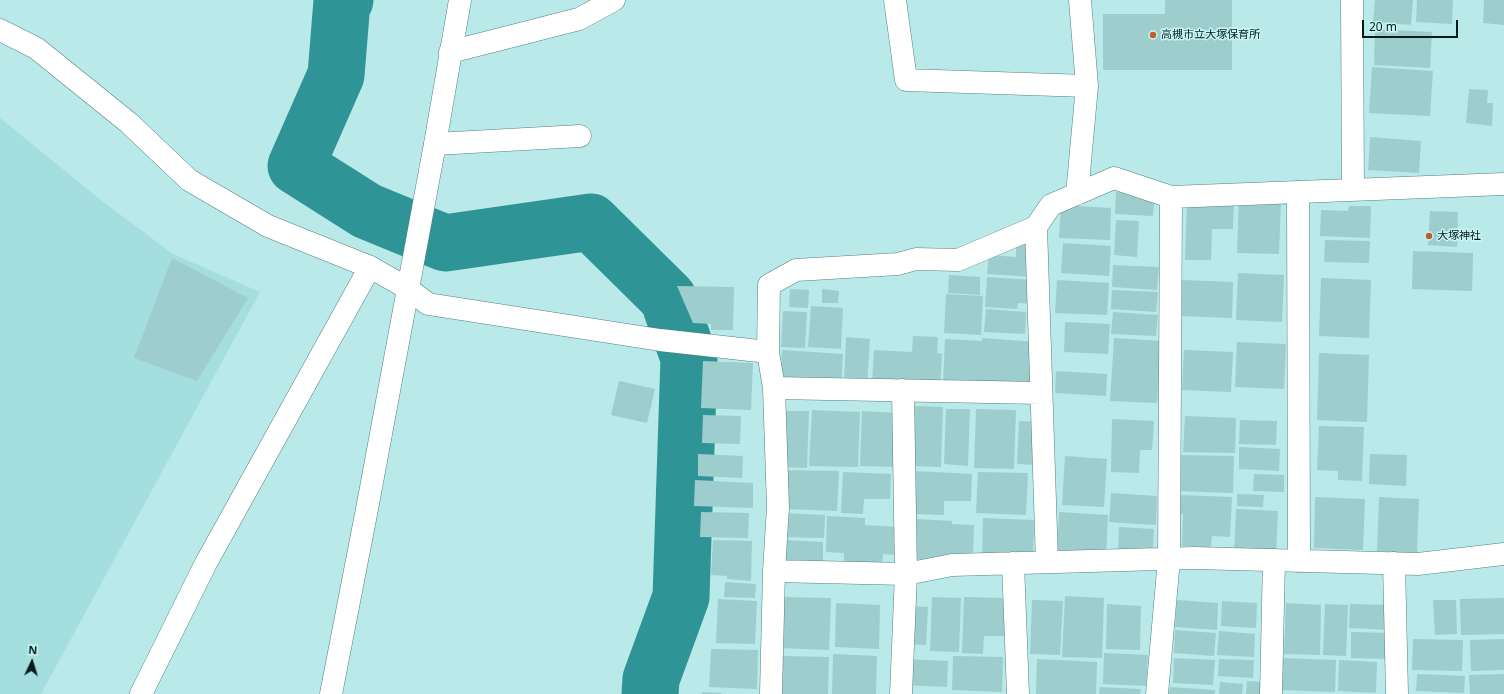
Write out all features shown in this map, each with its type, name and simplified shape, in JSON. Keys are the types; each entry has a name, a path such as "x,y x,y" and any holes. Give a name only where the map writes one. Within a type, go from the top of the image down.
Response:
{"street":[{"path":"331,694 435,144 460,0"},
{"path":"450,52 579,19 614,0"},
{"path":"895,0 906,80 1087,86"},
{"path":"1077,194 1087,86 1080,0"},
{"path":"1352,0 1352,190"},
{"path":"0,30 36,48 129,123 188,180 268,226 370,267 407,288 428,304 660,340 768,352"},
{"path":"435,144 580,136"},
{"path":"771,694 774,570 778,507 774,388 768,352 769,285 796,270 898,264 916,259 958,260 1036,227 1051,205 1114,178 1171,197 1504,184"},
{"path":"1298,192 1298,561"},
{"path":"1157,694 1169,559 1171,197"},
{"path":"1036,227 1047,562"},
{"path":"142,694 206,563 370,267"},
{"path":"774,388 1041,393"},
{"path":"901,694 906,574 903,390"},
{"path":"774,570 906,574 952,565 1194,558 1418,564 1504,554"},
{"path":"1271,694 1274,560"},
{"path":"1014,563 1018,694"},
{"path":"1394,563 1397,694"}],"shaded area":[{"path":"0,118 102,201 173,254 260,292 41,694 0,694"}],"building":[{"path":"1165,0 1232,0 1232,70 1103,70 1103,14 1165,14"},
{"path":"1375,0 1413,0 1411,25 1373,22"},
{"path":"1417,0 1453,0 1452,24 1416,22"},
{"path":"1484,0 1504,0 1504,25 1483,23"},
{"path":"1375,29 1432,32 1430,68 1374,65"},
{"path":"1372,67 1433,71 1430,116 1369,113"},
{"path":"1469,89 1488,90 1487,103 1493,103 1492,126 1466,123"},
{"path":"1370,137 1421,141 1419,173 1368,170"},
{"path":"1116,192 1155,194 1153,216 1115,214"},
{"path":"1239,197 1281,199 1279,254 1237,253"},
{"path":"1187,201 1234,203 1233,229 1212,229 1211,260 1185,260"},
{"path":"1061,205 1111,208 1110,240 1059,238"},
{"path":"1349,206 1371,206 1370,238 1320,236 1321,210 1348,211"},
{"path":"1430,211 1458,212 1457,247 1428,245"},
{"path":"1116,220 1139,221 1137,257 1114,255"},
{"path":"1016,239 1034,240 1032,277 987,274 989,255 1016,257"},
{"path":"1325,240 1370,241 1369,263 1324,262"},
{"path":"1063,243 1111,246 1109,276 1061,273"},
{"path":"1413,251 1473,253 1472,291 1412,289"},
{"path":"172,258 248,298 197,381 134,358"},
{"path":"1113,265 1159,267 1157,290 1112,287"},
{"path":"1238,273 1284,275 1282,322 1236,320"},
{"path":"949,275 980,277 980,295 948,293"},
{"path":"987,277 1035,280 1033,304 1018,303 1017,309 985,307"},
{"path":"1321,278 1371,280 1369,338 1319,336"},
{"path":"1057,280 1109,283 1107,315 1055,313"},
{"path":"1182,280 1233,282 1232,318 1181,316"},
{"path":"677,286 734,287 733,330 711,330 711,324 693,323"},
{"path":"790,289 809,290 808,308 789,307"},
{"path":"822,289 839,291 838,303 822,303"},
{"path":"1112,290 1158,292 1156,312 1111,309"},
{"path":"946,294 983,296 981,335 944,333"},
{"path":"811,306 843,308 841,349 808,347"},
{"path":"986,309 1026,312 1025,334 984,332"},
{"path":"783,311 807,312 805,348 781,347"},
{"path":"1113,312 1158,315 1156,336 1111,334"},
{"path":"1065,322 1110,324 1108,354 1064,352"},
{"path":"913,336 938,337 937,353 942,354 940,388 872,384 874,350 912,352"},
{"path":"846,337 870,339 867,385 844,383"},
{"path":"982,338 1036,342 1034,388 943,382 945,339 982,341"},
{"path":"1114,338 1161,341 1157,403 1110,401"},
{"path":"1237,342 1286,344 1284,389 1235,387"},
{"path":"782,350 843,354 841,385 781,382"},
{"path":"1184,350 1233,352 1231,392 1182,390"},
{"path":"1319,353 1369,355 1367,422 1317,420"},
{"path":"703,361 753,363 751,410 701,408"},
{"path":"1056,371 1107,374 1106,396 1055,393"},
{"path":"619,381 655,389 647,423 611,415"},
{"path":"913,406 943,407 941,467 911,466"},
{"path":"946,409 970,409 968,466 944,464"},
{"path":"976,409 1016,410 1014,469 974,468"},
{"path":"812,410 860,412 858,467 809,466"},
{"path":"782,411 809,411 807,468 780,467"},
{"path":"862,411 897,413 895,467 860,466"},
{"path":"703,415 741,416 740,444 702,443"},
{"path":"1185,416 1236,418 1235,453 1183,452"},
{"path":"1112,419 1154,421 1152,450 1140,450 1139,473 1111,472"},
{"path":"1240,420 1277,421 1276,445 1239,444"},
{"path":"1019,421 1038,422 1037,465 1017,464"},
{"path":"1319,426 1364,427 1362,481 1338,480 1338,471 1317,470"},
{"path":"1239,447 1280,449 1279,471 1239,469"},
{"path":"698,454 743,456 742,478 698,476"},
{"path":"1370,454 1407,455 1406,486 1369,484"},
{"path":"1178,455 1234,456 1233,493 1176,491"},
{"path":"1065,456 1107,459 1104,507 1062,505"},
{"path":"784,470 839,471 837,511 783,509"},
{"path":"915,471 972,474 971,501 944,501 944,515 913,514"},
{"path":"843,472 891,474 890,499 864,499 863,514 841,513"},
{"path":"978,472 1028,473 1026,515 976,513"},
{"path":"1254,474 1284,475 1284,492 1253,491"},
{"path":"695,480 753,483 753,508 694,506"},
{"path":"1111,493 1157,496 1156,525 1109,522"},
{"path":"1237,494 1264,495 1263,507 1237,506"},
{"path":"1179,495 1232,497 1230,537 1212,536 1211,547 1182,546 1183,514 1178,514"},
{"path":"1315,497 1365,499 1363,550 1314,548"},
{"path":"1379,497 1419,499 1417,553 1377,551"},
{"path":"1236,509 1278,511 1276,558 1234,556"},
{"path":"701,512 749,513 748,538 700,537"},
{"path":"1059,512 1108,515 1106,558 1057,555"},
{"path":"782,513 825,515 824,538 781,537"},
{"path":"827,516 865,518 865,525 897,527 896,555 883,554 882,563 844,562 844,553 826,552"},
{"path":"983,518 1034,520 1033,560 982,559"},
{"path":"917,519 952,521 952,524 974,525 973,558 954,561 915,559"},
{"path":"1119,527 1154,529 1153,554 1118,553"},
{"path":"713,540 752,541 751,581 727,579 727,576 711,575"},
{"path":"784,540 823,542 823,564 783,563"},
{"path":"725,582 756,584 755,598 724,597"},
{"path":"1065,596 1104,598 1102,658 1062,657"},
{"path":"782,597 831,598 829,650 780,648"},
{"path":"932,597 961,598 959,652 930,651"},
{"path":"964,597 1005,598 1004,636 984,636 983,654 962,653"},
{"path":"1504,598 1504,634 1461,635 1460,599"},
{"path":"718,599 757,601 755,644 716,643"},
{"path":"1032,600 1063,601 1060,655 1030,654"},
{"path":"1177,600 1218,603 1217,630 1175,627"},
{"path":"1433,600 1456,600 1457,634 1435,635"},
{"path":"1222,601 1257,603 1256,628 1221,626"},
{"path":"836,603 880,605 879,649 835,647"},
{"path":"1286,603 1321,605 1320,655 1284,654"},
{"path":"1107,604 1141,606 1140,650 1106,649"},
{"path":"1325,604 1348,605 1346,656 1323,655"},
{"path":"1350,604 1390,605 1389,630 1349,628"},
{"path":"908,606 928,607 926,645 907,644"},
{"path":"1175,630 1216,633 1214,656 1174,653"},
{"path":"1219,631 1255,634 1254,657 1217,655"},
{"path":"1351,632 1391,633 1390,659 1351,658"},
{"path":"1413,639 1463,640 1462,671 1412,670"},
{"path":"1504,639 1504,670 1471,671 1470,640"},
{"path":"711,649 758,650 757,689 709,687"},
{"path":"1104,653 1148,655 1146,686 1103,684"},
{"path":"833,654 877,656 876,694 832,694"},
{"path":"783,656 829,657 828,694 782,694"},
{"path":"953,656 1003,657 1002,692 952,690"},
{"path":"1174,658 1215,660 1213,685 1173,683"},
{"path":"1282,658 1336,660 1335,692 1280,690"},
{"path":"906,659 948,661 947,687 905,685"},
{"path":"1037,659 1097,662 1096,694 1036,694"},
{"path":"1219,659 1254,660 1253,678 1218,676"},
{"path":"1339,660 1377,662 1376,693 1338,691"},
{"path":"1417,674 1465,676 1464,693 1416,691"},
{"path":"1504,674 1504,694 1470,694 1469,675"},
{"path":"1247,681 1264,682 1263,694 1246,694"},
{"path":"1220,682 1243,684 1242,694 1219,694"},
{"path":"1100,687 1141,689 1140,694 1099,694"},
{"path":"1170,687 1215,690 1215,694 1169,694"},
{"path":"702,692 722,693 722,694 702,694"}],"waterway":[{"path":"345,0 342,1 336,75 296,166 367,211 445,243 591,222 668,298 689,358 681,597 651,679 650,694"}],"place":[{"name":"高槻市立大塚保育所","path":"1153,35"},
{"name":"大塚神社","path":"1429,236"}]}
